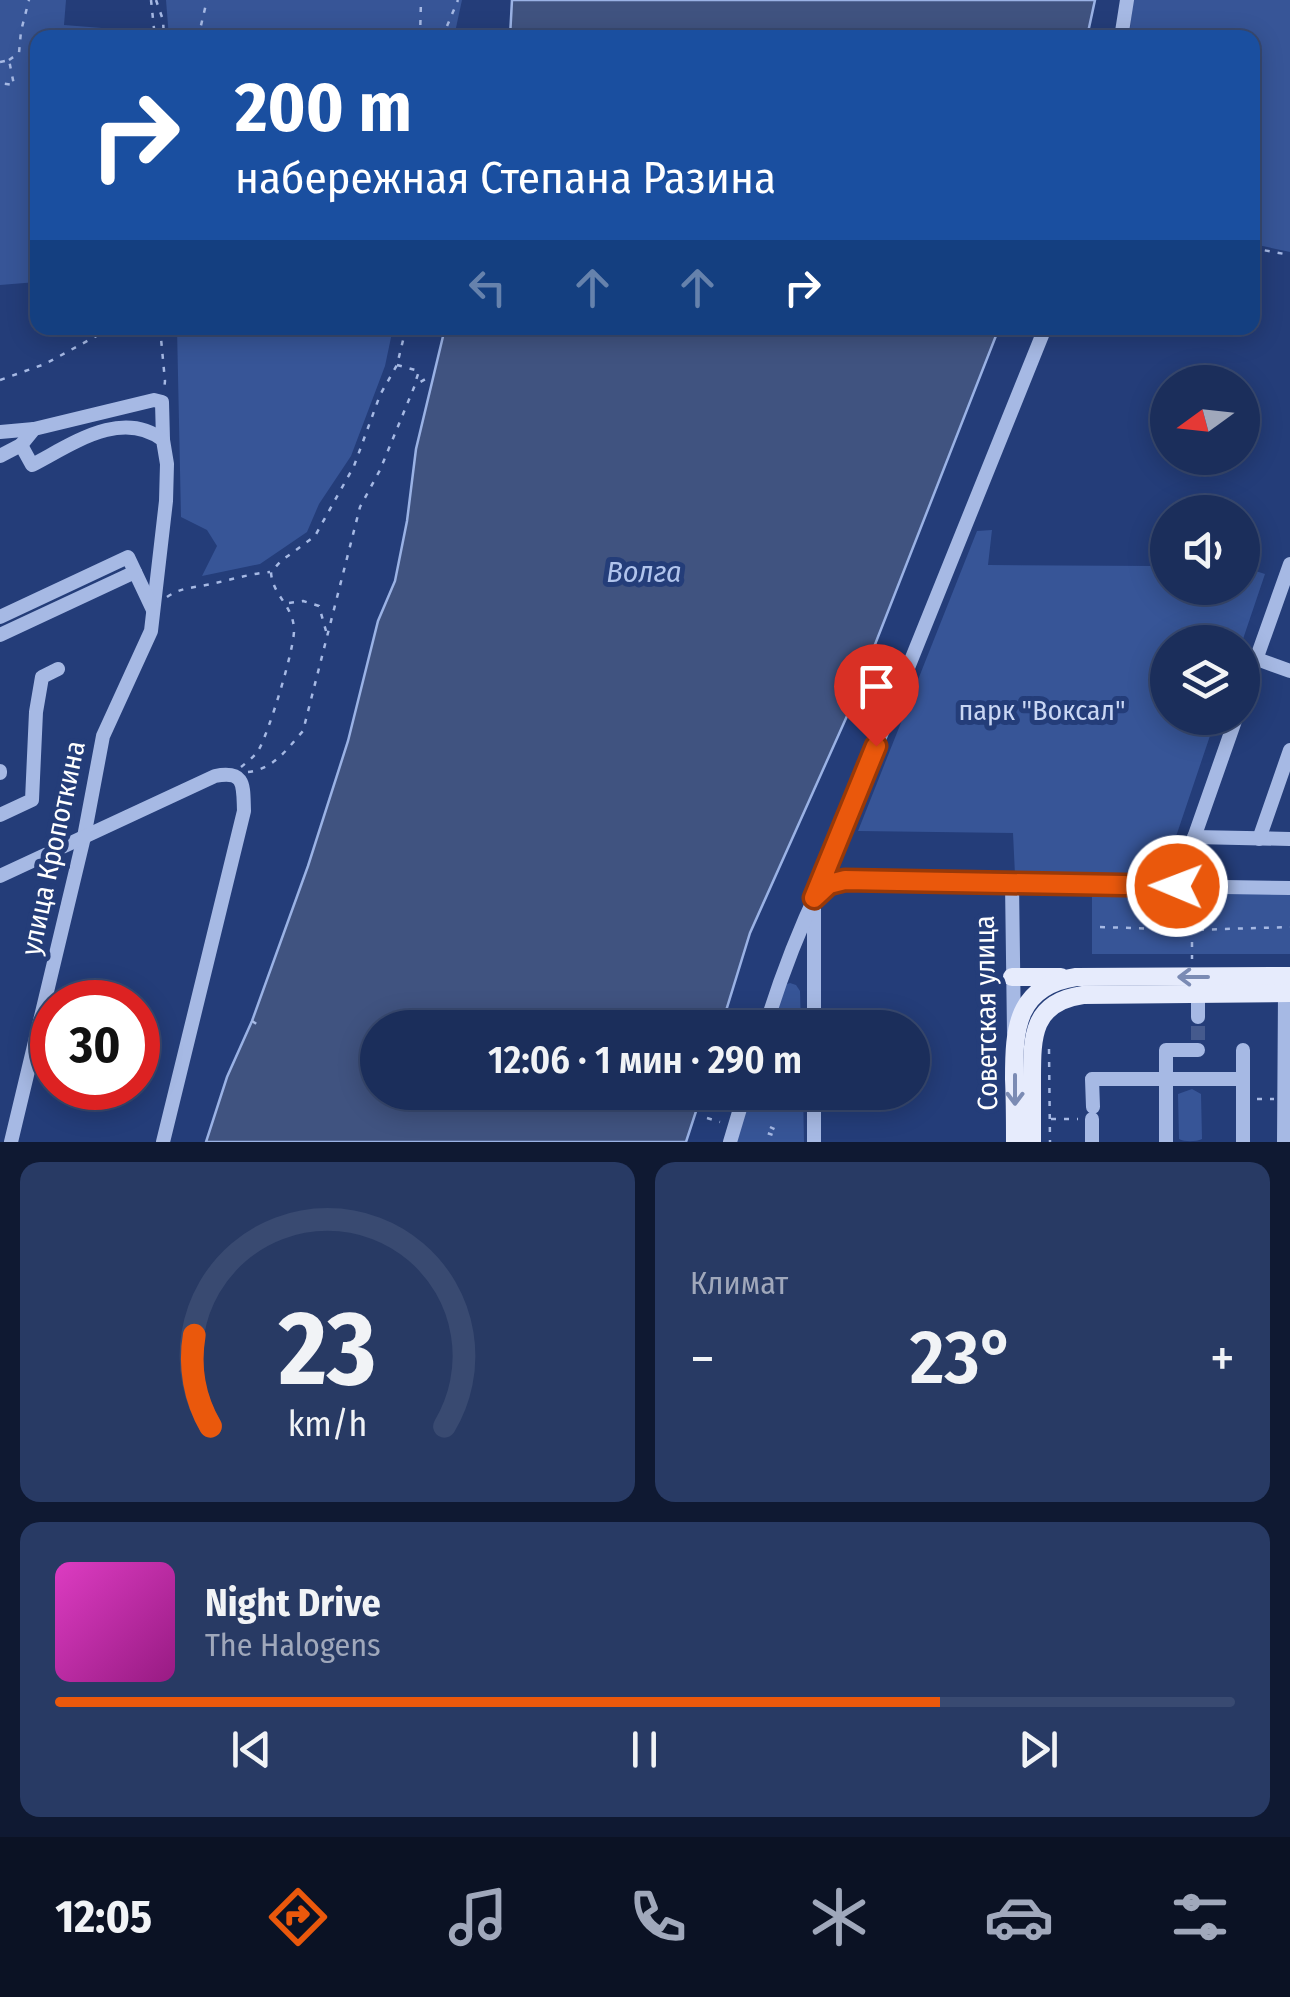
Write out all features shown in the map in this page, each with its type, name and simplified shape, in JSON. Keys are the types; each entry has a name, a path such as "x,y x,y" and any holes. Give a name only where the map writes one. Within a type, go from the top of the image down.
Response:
{"main road":[{"path":"1032,1043 1022,1012 1036,995 1055,982 1076,977"},
{"path":"1012,978 1076,977 1288,990"},
{"path":"1032,1043 1036,1028 1048,1011 1083,995 1288,990"},
{"name":"Советская улица","path":"1015,1142 1032,1043"},
{"name":"Советская улица","path":"1032,1043 1032,1142"}],"street":[{"path":"1122,30 1127,0"},
{"path":"770,1010 1042,335"},
{"path":"0,432 34,428 154,400 162,402"},
{"name":"улица Кропоткина","path":"11,1142 84,837 103,736 151,631 166,502 162,402"},
{"path":"0,456 22,445 34,428"},
{"path":"22,445 32,465 110,428 141,428 163,440"},
{"path":"0,616 128,558 154,610"},
{"path":"1260,650 1290,564"},
{"path":"0,635 135,572"},
{"path":"1260,660 1290,671"},
{"path":"0,815 32,800 36,712 42,677 58,669"},
{"path":"1177,886 1230,735"},
{"path":"1259,838 1290,750"},
{"path":"0,876 215,776 232,774 242,783 244,811 163,1142"},
{"path":"1194,837 1290,839"},
{"path":"814,1010 814,898 829,884 845,880 1290,888"},
{"name":"Советская улица","path":"1012,883 1012,978 1032,1043"},
{"path":"1284,1142 1288,990"},
{"path":"1198,994 1198,1016"},
{"path":"1166,1142 1166,1050 1198,1049"},
{"path":"1243,1050 1243,1142"},
{"path":"1092,1142 1092,1079 1243,1079"},
{"path":"0,1110 18,1114"},
{"path":"730,1142 740,1110"},
{"path":"814,1110 814,1142"}],"path":[{"path":"0,62 19,53 30,0"},
{"path":"154,0 156,30"},
{"path":"154,0 164,30"},
{"path":"200,30 207,0"},
{"path":"420,0 420,30"},
{"path":"446,30 458,0"},
{"path":"0,83 14,86 9,60"},
{"path":"1260,249 1290,255"},
{"path":"0,380 45,364 97,335"},
{"path":"161,335 165,381 162,402"},
{"path":"232,774 256,754 268,731 294,630 288,604 279,595 272,572 280,561 316,536 354,466 380,395 396,365 404,335"},
{"path":"232,774 261,770 279,758 303,730 360,507 380,470 415,385 418,370 396,365"},
{"path":"415,385 428,376"},
{"path":"154,610 180,589 272,572"},
{"path":"288,604 303,601 320,606 326,636"},
{"path":"1192,961 1194,887"},
{"path":"1100,927 1290,927"},
{"path":"252,1021 258,1025"},
{"path":"1032,1043 1050,1119 1050,1142"},
{"path":"1243,1099 1280,1099"},
{"path":"1050,1119 1092,1113"},
{"path":"707,1118 726,1123"}],"green space":[{"path":"0,0 66,0 64,25 127,30 30,30 30,283 0,285"},
{"path":"166,0 462,0 456,30 168,30"},
{"path":"1133,0 1290,0 1290,252 1260,246 1260,30 1130,30"},
{"path":"177,335 392,335 385,366 351,456 319,504 307,532 260,564 202,576 217,546 207,530 181,517"},
{"name":"парк \"Воксал\"","path":"992,530 988,565 1150,566 1150,605 1255,605 1248,625 1150,625 1150,735 1210,735 1162,878 1015,875 1013,833 858,831 977,531"},
{"path":"1092,893 1290,894 1290,954 1092,954"},
{"path":"784,985 796,985 800,991 801,1010 776,1010"},
{"path":"1192,1089 1201,1094 1202,1139 1187,1141 1179,1139 1178,1094"},
{"path":"746,1110 803,1110 804,1142 736,1142"}],"water":[{"path":"512,0 1095,0 1089,30 510,30"},
{"name":"Волга","path":"443,335 996,335 847,716 750,933 726,1010 360,1010 360,1110 696,1110 686,1142 206,1142 308,866 348,741 378,621 395,581 416,449"}],"tunnel":[{"path":"1198,1017 1198,1040"}],"route":[{"path":"876,746 814,898 829,884 845,880 1177,886"}]}
